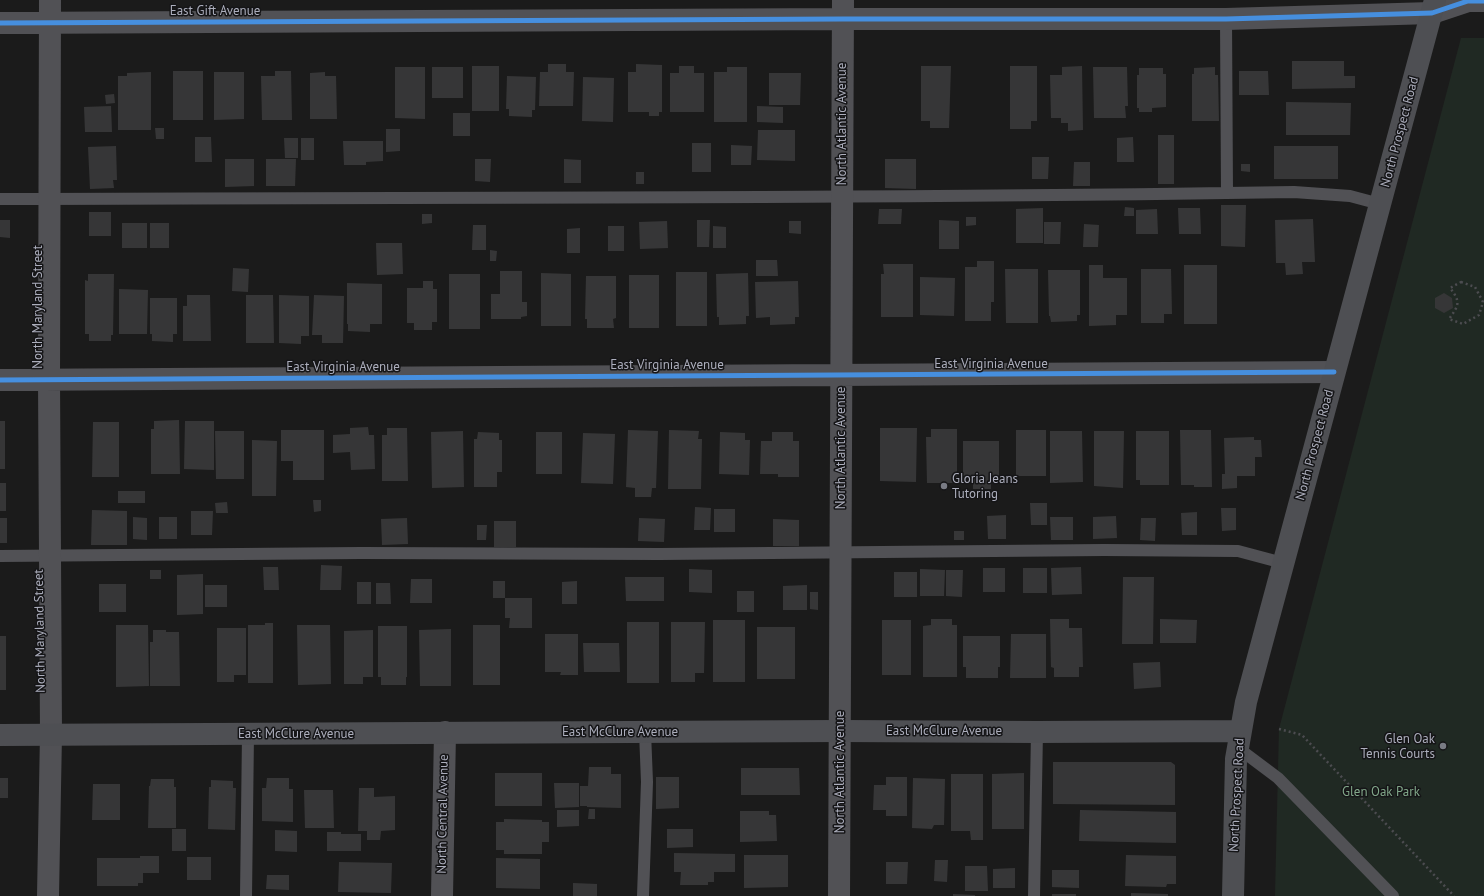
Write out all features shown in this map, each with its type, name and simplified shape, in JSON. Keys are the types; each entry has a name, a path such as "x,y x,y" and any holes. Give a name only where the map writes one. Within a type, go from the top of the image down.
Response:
{"street":[{"name":"North Maryland Street","path":"48,896 52,734 49,380 50,0"},
{"name":"East Gift Avenue","path":"0,23 843,10 1226,19 1434,7 1468,1 1484,1"},
{"name":"North Prospect Road","path":"1233,896 1235,784 1239,739 1246,702 1334,372 1434,7"},
{"name":"North Atlantic Avenue","path":"839,896 843,10"},
{"name":"East Virginia Avenue","path":"0,380 1334,372"},
{"name":"East McClure Avenue","path":"0,735 840,731 1037,732 1239,739"},
{"name":"North Central Avenue","path":"442,896 445,732"}],"lane":[{"path":"1226,19 1227,193"},
{"path":"0,199 240,197 842,197 1294,192 1350,196 1380,204"},
{"path":"0,556 353,553 841,554 1104,550 1238,551 1283,563"},
{"path":"643,896 647,782 646,732"},
{"path":"1034,896 1037,732"},
{"path":"246,896 248,734"},
{"path":"1239,739 1393,896"}],"path":[{"path":"1461,282 1475,287 1484,302 1479,315 1463,324 1449,319 1458,307 1457,298 1450,288 1461,282"},
{"path":"1279,729 1302,735 1454,896"}],"green space":[{"name":"Glen Oak Park","path":"1461,38 1484,38 1484,896 1275,896 1279,729"}],"building":[{"path":"1292,61 1344,61 1344,76 1355,76 1355,88 1292,89"},
{"path":"548,64 566,64 566,72 574,72 573,106 539,106 540,72 548,72"},
{"path":"636,64 662,65 662,112 659,112 659,116 649,116 649,112 628,112 628,72 636,72"},
{"path":"472,66 499,66 499,111 472,111"},
{"path":"679,66 694,66 694,73 704,73 704,112 670,112 670,73 679,73"},
{"path":"921,66 951,66 949,128 930,128 930,121 921,121"},
{"path":"1010,66 1037,66 1037,121 1031,121 1031,129 1010,129"},
{"path":"1082,66 1083,130 1068,131 1068,123 1061,123 1061,118 1051,118 1050,75 1062,75 1062,67"},
{"path":"395,67 425,67 425,119 395,118"},
{"path":"432,67 463,67 463,98 432,98"},
{"path":"727,67 747,67 747,122 714,122 714,72 727,72"},
{"path":"1093,67 1127,67 1128,106 1125,106 1126,118 1094,118"},
{"path":"1215,67 1215,75 1218,75 1219,121 1192,121 1192,74 1194,74 1194,68"},
{"path":"1139,68 1163,68 1163,74 1166,74 1166,107 1152,108 1152,112 1139,112 1139,108 1137,108 1137,75 1139,75"},
{"path":"173,71 203,71 203,120 173,120"},
{"path":"275,71 291,71 292,120 262,120 261,76 275,76"},
{"path":"1239,71 1268,71 1269,95 1239,95"},
{"path":"151,72 151,130 118,130 118,76 127,76 127,73"},
{"path":"214,72 244,72 244,119 214,120"},
{"path":"325,72 325,76 336,76 337,119 310,119 310,73"},
{"path":"769,73 801,73 800,105 769,105"},
{"path":"507,76 536,77 535,110 532,110 532,117 509,116 509,109 506,109"},
{"path":"583,77 614,78 613,122 582,121"},
{"path":"114,94 115,103 106,104 105,95"},
{"path":"1286,102 1351,103 1350,135 1286,135"},
{"path":"111,106 112,132 85,132 84,107"},
{"path":"757,106 783,107 783,123 757,122"},
{"path":"453,113 470,113 470,136 453,136"},
{"path":"155,128 164,128 164,139 156,139"},
{"path":"386,129 400,129 400,151 386,152"},
{"path":"758,130 795,130 795,161 757,160"},
{"path":"1158,135 1174,135 1174,184 1158,184"},
{"path":"195,137 211,137 212,162 195,162"},
{"path":"1133,137 1134,162 1117,162 1117,138"},
{"path":"284,138 298,138 298,158 285,158"},
{"path":"301,138 314,138 314,160 301,160"},
{"path":"343,141 383,141 383,161 366,162 366,165 344,165"},
{"path":"692,143 711,143 711,172 692,172"},
{"path":"731,145 752,146 751,165 731,165"},
{"path":"116,146 117,180 113,180 114,188 90,189 88,147"},
{"path":"1274,146 1338,146 1338,179 1274,179"},
{"path":"1032,157 1049,157 1048,179 1032,179"},
{"path":"225,159 254,159 254,186 225,187"},
{"path":"266,159 296,159 295,186 266,186"},
{"path":"475,159 491,159 490,182 475,181"},
{"path":"564,159 581,160 581,183 564,183"},
{"path":"885,159 916,159 916,189 885,188"},
{"path":"1074,162 1090,162 1090,186 1073,186"},
{"path":"1241,164 1250,164 1250,172 1241,171"},
{"path":"636,172 644,172 644,184 636,184"},
{"path":"1221,205 1246,205 1245,247 1221,246"},
{"path":"1125,207 1134,208 1134,216 1124,216"},
{"path":"1043,208 1043,243 1016,243 1016,209"},
{"path":"1178,208 1200,208 1201,234 1179,234"},
{"path":"879,209 902,209 901,224 878,224"},
{"path":"1157,209 1158,234 1136,234 1136,210"},
{"path":"89,212 111,212 111,236 89,236"},
{"path":"422,214 432,214 432,223 422,224"},
{"path":"966,217 976,217 976,225 966,226"},
{"path":"1313,219 1315,262 1302,262 1303,274 1286,275 1285,263 1276,263 1275,220"},
{"path":"0,220 10,220 10,238 0,237"},
{"path":"697,220 710,220 709,247 697,247"},
{"path":"939,220 959,221 959,249 939,249"},
{"path":"667,221 668,248 640,249 639,222"},
{"path":"789,221 801,221 801,234 789,233"},
{"path":"1044,222 1061,222 1060,244 1044,244"},
{"path":"122,223 147,223 147,248 122,248"},
{"path":"150,223 169,223 169,248 150,248"},
{"path":"1084,224 1099,225 1098,247 1083,247"},
{"path":"473,225 486,225 486,250 472,250"},
{"path":"608,226 624,226 624,251 608,251"},
{"path":"713,226 726,227 726,248 713,248"},
{"path":"580,228 580,253 567,253 567,229"},
{"path":"376,243 402,243 403,274 377,275"},
{"path":"490,250 497,251 496,261 490,261"},
{"path":"756,260 777,260 778,276 756,276"},
{"path":"977,261 994,261 994,302 991,302 991,321 965,321 965,267 977,267"},
{"path":"883,264 913,264 913,317 881,317 881,274 884,274"},
{"path":"1089,265 1103,265 1103,278 1127,278 1127,315 1116,315 1116,325 1089,326"},
{"path":"1184,265 1217,265 1217,324 1184,324"},
{"path":"233,268 249,269 248,292 232,291"},
{"path":"1005,269 1038,269 1038,323 1006,323"},
{"path":"1141,269 1171,269 1172,314 1164,314 1164,323 1141,323"},
{"path":"1048,270 1080,270 1080,315 1077,315 1077,321 1051,322 1049,316"},
{"path":"500,271 522,271 522,302 527,302 527,316 521,317 521,319 491,319 491,294 500,294"},
{"path":"676,272 707,272 707,326 676,326"},
{"path":"541,273 571,274 571,326 541,326"},
{"path":"748,273 749,316 746,316 746,324 719,325 719,317 717,317 716,274"},
{"path":"88,274 114,274 113,335 111,335 111,341 89,341 89,334 85,334 85,280 88,281"},
{"path":"449,274 480,274 480,329 449,329"},
{"path":"629,275 659,275 659,328 629,328"},
{"path":"586,276 616,276 616,318 613,319 614,328 587,328 587,319 585,319"},
{"path":"920,277 955,278 954,316 920,315"},
{"path":"423,281 433,281 433,289 437,289 437,322 432,322 432,330 414,330 414,323 407,323 407,288 423,288"},
{"path":"798,281 799,317 795,317 795,324 770,325 770,317 756,318 755,282"},
{"path":"347,283 382,284 382,324 370,324 370,332 348,331"},
{"path":"119,289 148,290 147,334 119,334"},
{"path":"1444,293 1452,298 1453,308 1444,313 1435,308 1435,298"},
{"path":"187,295 210,295 211,341 183,341 183,306 187,306"},
{"path":"246,295 273,295 274,343 246,343"},
{"path":"279,295 309,296 309,336 301,336 301,344 279,343"},
{"path":"314,295 344,296 343,343 322,343 322,335 312,335"},
{"path":"150,298 177,298 177,334 173,334 173,342 152,341 152,334 150,334"},
{"path":"179,420 180,474 151,474 151,429 154,429 154,421"},
{"path":"0,421 5,421 5,469 0,469"},
{"path":"185,421 214,421 214,470 184,469"},
{"path":"93,422 119,422 119,477 92,477"},
{"path":"368,427 369,435 374,435 375,469 351,470 350,452 333,453 333,435 350,434 350,428"},
{"path":"387,428 407,428 408,481 382,481 382,435 387,435"},
{"path":"880,428 917,428 916,482 880,481"},
{"path":"931,429 957,429 957,483 927,483 926,437 931,437"},
{"path":"281,430 324,430 324,480 293,480 293,461 281,461"},
{"path":"628,430 658,431 656,488 652,488 651,497 635,497 635,488 626,487"},
{"path":"669,430 699,431 698,439 702,439 701,489 668,489"},
{"path":"1016,430 1046,430 1046,476 1016,476"},
{"path":"1180,430 1211,430 1212,487 1181,485"},
{"path":"215,431 244,431 244,479 216,479"},
{"path":"463,431 464,487 432,488 431,432"},
{"path":"1050,431 1082,431 1083,482 1050,483"},
{"path":"1094,431 1124,431 1123,488 1094,486"},
{"path":"1136,431 1169,431 1169,485 1140,485 1140,480 1136,480"},
{"path":"478,432 499,433 499,440 502,440 502,472 497,472 497,487 474,487 474,439 477,439"},
{"path":"536,432 562,432 562,474 536,474"},
{"path":"720,432 745,433 745,440 750,440 749,475 719,474"},
{"path":"772,432 793,432 793,441 799,441 799,477 778,477 778,474 760,474 761,441 772,441"},
{"path":"583,433 615,434 613,484 581,483"},
{"path":"1254,437 1254,440 1261,440 1262,457 1255,457 1255,476 1237,476 1237,488 1222,489 1222,474 1225,474 1224,438"},
{"path":"252,440 277,441 276,496 252,496"},
{"path":"963,441 999,441 999,476 991,476 991,489 973,489 973,476 963,476"},
{"path":"0,483 6,483 6,511 0,511"},
{"path":"118,491 145,491 145,503 118,503"},
{"path":"313,500 321,500 321,511 314,512"},
{"path":"227,502 228,513 216,513 215,503"},
{"path":"1030,503 1047,503 1047,525 1031,525"},
{"path":"695,507 711,508 710,530 694,530"},
{"path":"1221,508 1236,508 1236,530 1222,531"},
{"path":"714,509 735,509 735,532 714,532"},
{"path":"92,510 127,511 127,545 91,545"},
{"path":"191,511 213,511 212,535 191,535"},
{"path":"1197,512 1197,535 1182,535 1181,513"},
{"path":"1006,515 1006,539 988,539 987,516"},
{"path":"1116,516 1117,538 1093,539 1093,517"},
{"path":"133,517 147,518 147,540 133,539"},
{"path":"159,517 177,517 177,539 159,539"},
{"path":"1050,517 1073,517 1073,540 1051,540"},
{"path":"0,518 7,518 7,543 0,543"},
{"path":"407,518 408,544 382,545 381,519"},
{"path":"639,518 665,519 664,542 638,541"},
{"path":"1141,518 1156,518 1155,541 1140,540"},
{"path":"773,519 799,520 799,546 773,546"},
{"path":"494,521 516,521 516,547 494,547"},
{"path":"477,525 487,525 486,540 477,540"},
{"path":"954,531 964,531 964,540 954,540"},
{"path":"321,565 342,566 341,590 320,590"},
{"path":"263,567 278,567 279,590 264,590"},
{"path":"1081,567 1082,594 1052,595 1051,568"},
{"path":"983,568 1005,568 1005,592 983,592"},
{"path":"1023,568 1047,568 1047,593 1023,593"},
{"path":"689,569 712,570 712,593 689,592"},
{"path":"920,569 945,570 944,596 920,596"},
{"path":"150,570 161,570 161,579 150,579"},
{"path":"946,570 963,570 962,597 946,596"},
{"path":"894,572 917,572 917,597 894,597"},
{"path":"203,574 203,614 177,615 177,575"},
{"path":"625,577 664,577 664,601 626,601"},
{"path":"1123,577 1154,577 1153,644 1122,644"},
{"path":"411,579 432,579 432,603 410,603"},
{"path":"493,581 505,581 505,598 493,598"},
{"path":"577,581 577,604 562,604 562,582"},
{"path":"357,582 371,582 371,604 357,604"},
{"path":"376,583 390,583 391,604 376,604"},
{"path":"99,584 126,584 126,612 99,612"},
{"path":"205,585 227,585 227,607 205,607"},
{"path":"807,585 807,610 783,610 783,586"},
{"path":"737,591 754,591 754,612 737,612"},
{"path":"810,592 818,592 818,610 810,609"},
{"path":"505,598 532,598 532,628 509,628 510,618 505,618"},
{"path":"931,619 952,619 952,625 957,625 957,677 923,677 923,626 931,625"},
{"path":"1050,619 1069,619 1069,628 1082,628 1083,667 1079,667 1079,677 1054,677 1054,668 1051,667"},
{"path":"1160,619 1197,620 1196,643 1160,643"},
{"path":"713,620 745,620 745,682 713,682"},
{"path":"882,620 911,620 911,675 882,675"},
{"path":"627,622 659,622 659,683 627,683"},
{"path":"671,622 705,622 704,673 695,673 695,682 671,682"},
{"path":"265,623 273,623 273,683 248,683 248,625 265,625"},
{"path":"116,625 148,625 149,686 116,687"},
{"path":"297,625 330,625 331,684 298,685"},
{"path":"473,625 500,625 500,685 473,685"},
{"path":"378,626 407,626 406,685 381,685 381,677 378,677"},
{"path":"757,627 795,627 795,679 757,679"},
{"path":"217,628 246,628 246,675 234,675 234,682 217,682"},
{"path":"451,629 451,686 420,686 419,630"},
{"path":"153,630 179,632 180,686 150,686 150,642 153,642"},
{"path":"373,630 373,677 363,677 363,684 344,684 344,631"},
{"path":"545,634 578,634 578,675 560,675 561,672 545,672"},
{"path":"1011,634 1046,634 1046,678 1010,678"},
{"path":"0,636 6,636 6,690 0,690"},
{"path":"963,636 1000,636 1000,667 998,667 998,678 966,678 966,667 963,667"},
{"path":"583,643 619,643 620,672 584,672"},
{"path":"1160,662 1161,687 1134,689 1133,663"},
{"path":"1053,762 1171,762 1175,765 1175,805 1053,804"},
{"path":"589,767 611,767 611,774 621,774 621,808 580,806 580,786 588,786"},
{"path":"741,768 799,768 800,795 741,795"},
{"path":"495,773 542,773 542,806 495,806"},
{"path":"1024,773 1024,829 992,829 992,774"},
{"path":"951,774 983,774 983,840 971,840 970,831 951,831"},
{"path":"656,777 679,777 679,808 656,809"},
{"path":"886,777 907,777 907,816 886,816 886,810 873,810 874,785 886,785"},
{"path":"0,778 8,778 8,798 0,798"},
{"path":"267,778 289,778 289,789 293,789 293,822 262,821 262,788 266,788"},
{"path":"913,778 945,779 944,825 934,825 932,829 912,828"},
{"path":"151,779 174,779 174,787 176,787 176,828 148,828 149,786"},
{"path":"211,780 233,781 233,788 236,788 235,830 208,829 209,787 211,787"},
{"path":"554,783 579,783 579,807 555,808"},
{"path":"93,784 120,784 120,820 92,820"},
{"path":"359,788 374,788 374,797 395,796 395,830 381,831 380,840 367,840 367,831 358,831"},
{"path":"304,790 333,790 334,828 305,828"},
{"path":"589,809 595,809 595,819 588,819"},
{"path":"557,810 579,810 579,826 557,827"},
{"path":"1080,810 1176,812 1176,843 1079,841"},
{"path":"740,811 769,811 769,815 776,815 777,841 740,842"},
{"path":"504,819 542,820 542,822 549,822 549,842 542,842 542,854 504,854 504,850 496,850 496,822 504,822"},
{"path":"172,829 186,829 186,851 172,851"},
{"path":"667,829 693,829 693,847 667,848"},
{"path":"275,830 297,831 297,852 275,851"},
{"path":"327,832 361,834 361,851 327,851"},
{"path":"674,853 735,854 735,872 714,872 714,882 708,882 708,885 680,885 681,872 674,872"},
{"path":"744,855 788,855 788,887 744,888"},
{"path":"1126,855 1176,856 1176,884 1167,884 1166,887 1125,886"},
{"path":"140,856 159,856 159,873 143,873 143,883 138,883 138,886 97,886 97,858 140,858"},
{"path":"187,857 211,857 211,880 187,880"},
{"path":"496,858 540,859 540,889 496,888"},
{"path":"935,860 948,860 947,882 934,881"},
{"path":"339,862 392,863 391,893 338,892"},
{"path":"886,862 908,862 907,884 886,884"},
{"path":"965,866 987,866 988,891 965,891"},
{"path":"1015,868 1015,888 993,888 993,869"},
{"path":"1052,870 1079,870 1079,888 1052,887"},
{"path":"267,875 289,875 289,890 266,889"},
{"path":"573,883 597,884 597,896 573,896"},
{"path":"1131,893 1168,894 1168,896 1131,896"},
{"path":"953,894 975,895 975,896 953,896"},
{"path":"1052,894 1076,894 1076,896 1052,896"}],"cycle path":[{"path":"0,23 843,19 1226,19 1432,13 1468,1 1484,1"},
{"path":"0,380 1334,372"}],"place":[{"name":"Gloria Jeans Tutoring","path":"944,486"},
{"name":"Glen Oak Tennis Courts","path":"1443,746"}]}
